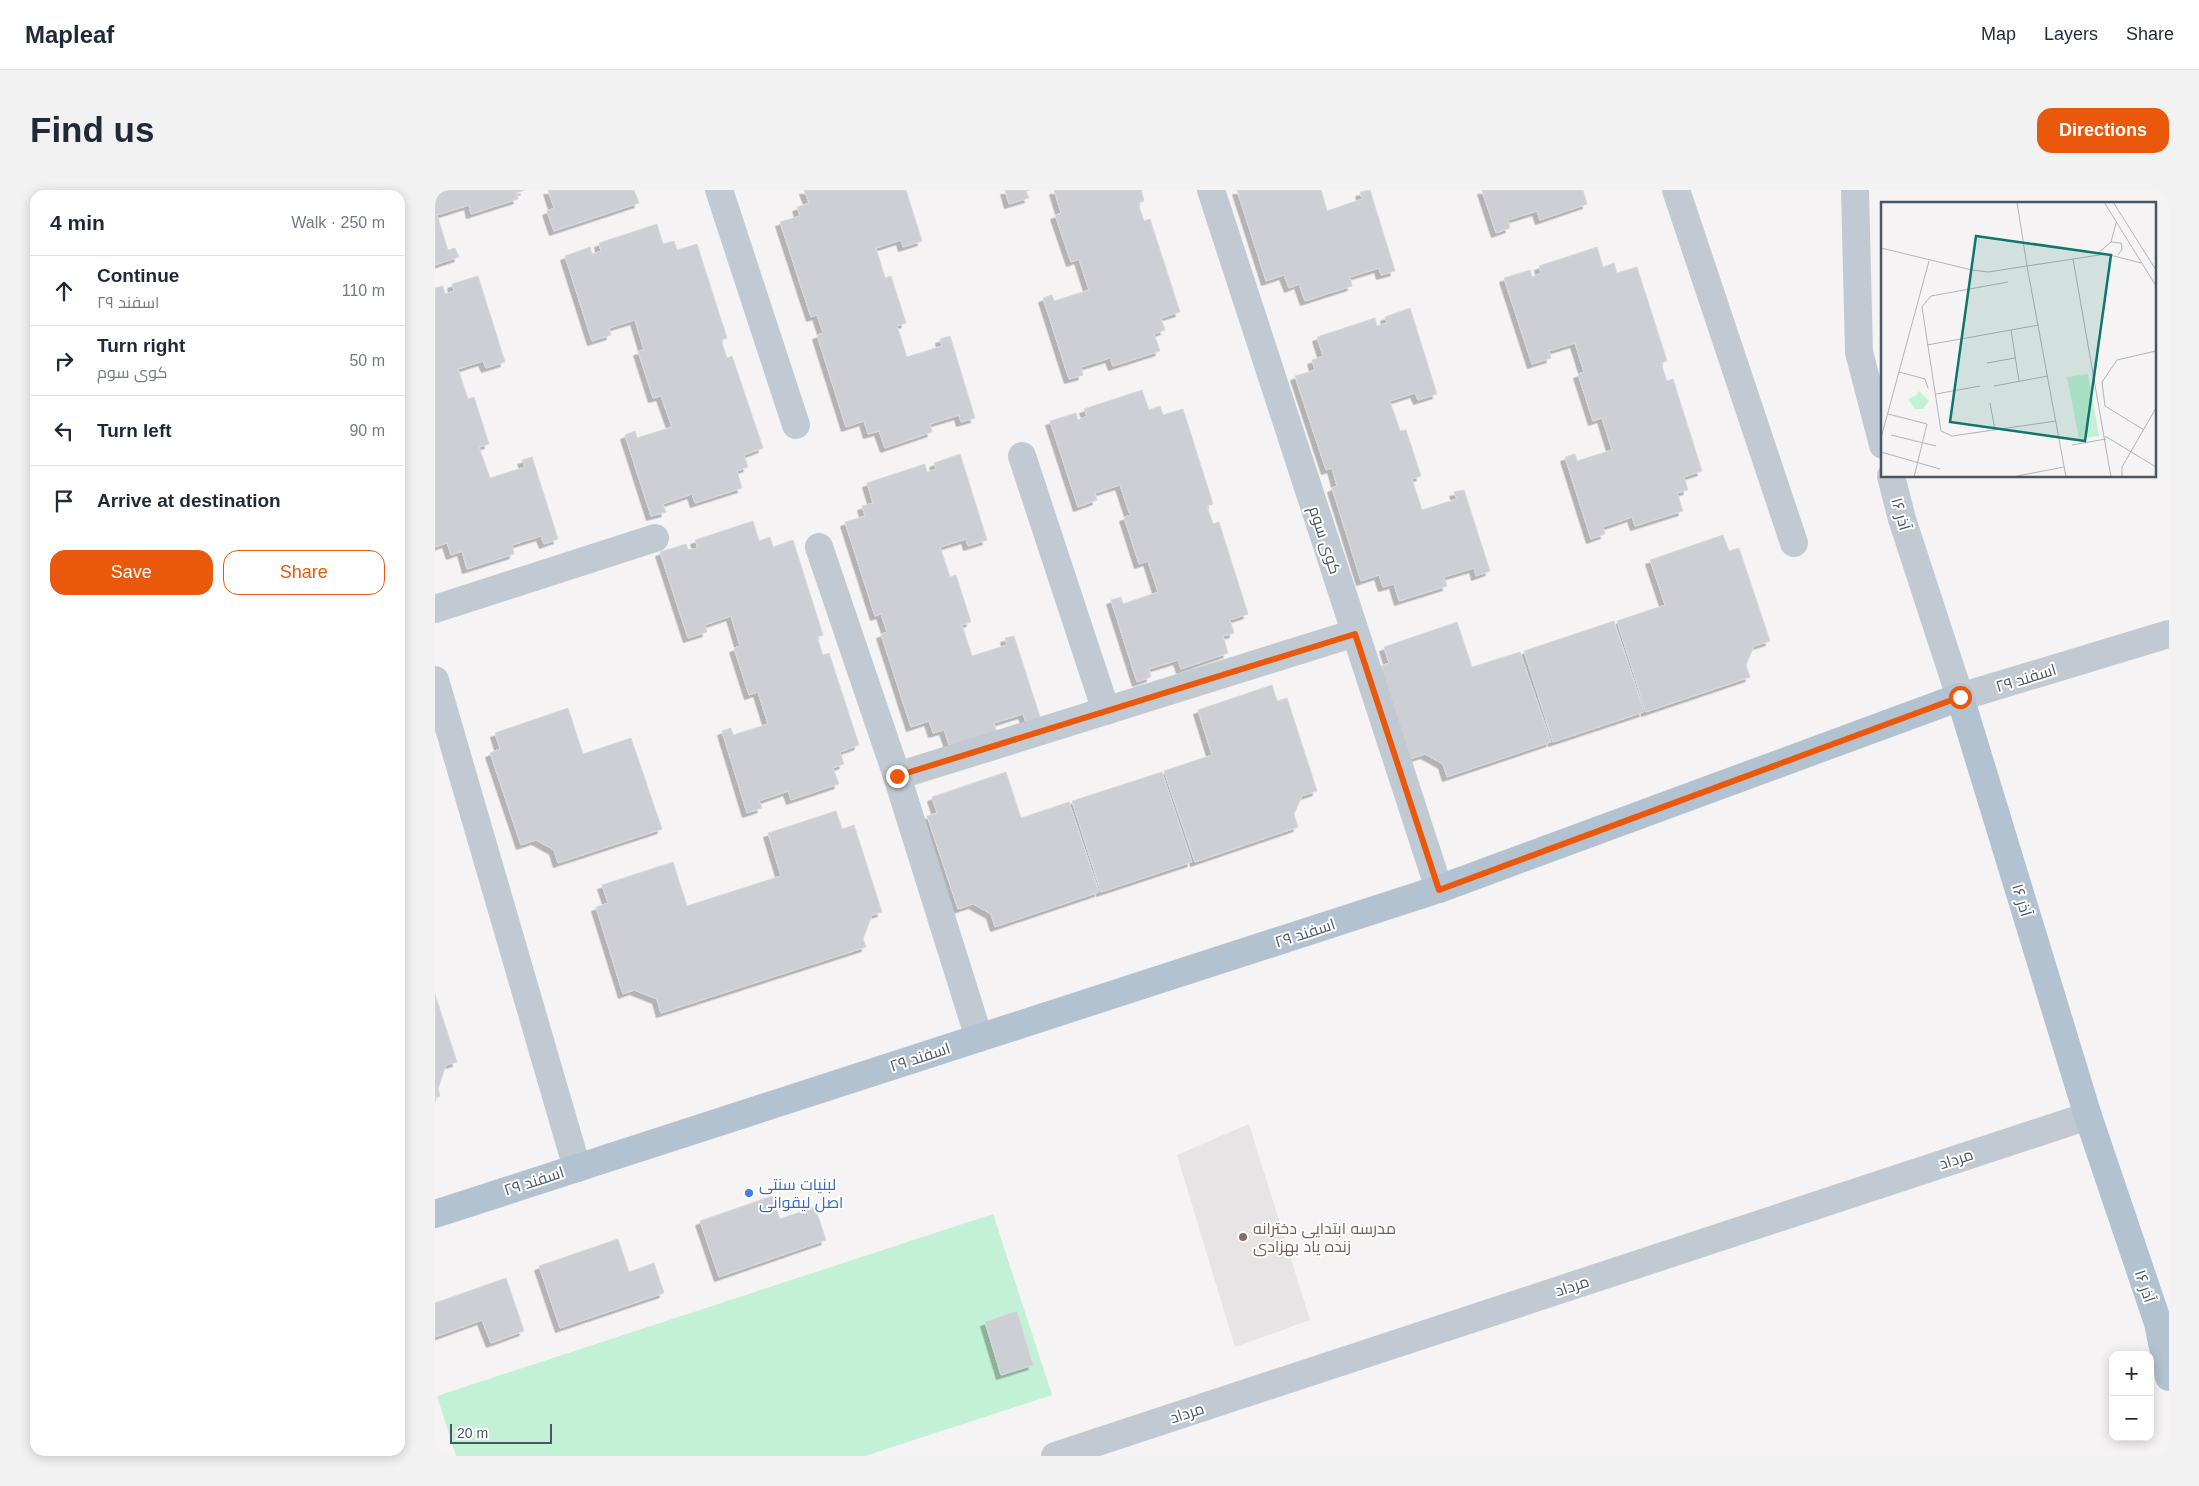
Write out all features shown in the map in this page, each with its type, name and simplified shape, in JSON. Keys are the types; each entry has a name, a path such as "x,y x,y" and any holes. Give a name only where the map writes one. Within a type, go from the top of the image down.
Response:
{"main road":[{"name":"۲۹ اسفند","path":"435,1214 1439,890 1960,697"},
{"name":"۱۶ آذر","path":"1960,697 2088,1116 2163,1330 2169,1377"}],"street":[{"path":"719,190 796,425"},
{"name":"کوی سوم","path":"1211,190 1439,890"},
{"path":"1676,190 1794,543"},
{"path":"1855,190 1859,352 1881,437"},
{"path":"1022,456 1106,711"},
{"name":"۱۶ آذر","path":"1892,478 1902,519 1960,697"},
{"path":"435,609 655,538"},
{"path":"819,547 897,776 979,1038"},
{"path":"897,776 1355,634"},
{"name":"۲۹ اسفند","path":"1960,697 2169,634"},
{"path":"435,680 577,1168"},
{"name":"مرداد","path":"1055,1456 2088,1116"}],"shaded area":[{"name":"مدرسه ابتدایی دخترانه زنده یاد بهزادی","path":"1249,1124 1310,1320 1235,1347 1177,1155"}],"green space":[{"path":"993,1214 1052,1395 865,1456 456,1456 437,1396"}],"building":[{"path":"435,190 525,190 516,193 518,199 471,214 469,205 437,215 448,250 455,248 459,257 435,265"},
{"path":"548,190 634,190 639,203 554,231 547,211 554,208"},
{"path":"804,190 906,190 922,241 903,247 901,240 876,248 885,278 891,276 906,323 897,326 907,357 942,346 940,339 950,336 975,418 961,422 959,415 930,424 932,432 885,448 879,431 868,434 864,421 846,427 817,335 823,333 817,315 811,317 780,222 800,216 797,207 809,203"},
{"path":"1005,190 1030,190 1026,191 1029,198 1009,204"},
{"path":"1054,190 1141,190 1144,201 1138,203 1144,221 1150,219 1180,312 1161,318 1165,330 1154,334 1160,351 1113,366 1110,358 1081,367 1083,375 1069,379 1043,298 1052,295 1054,301 1089,290 1079,259 1071,262 1055,215 1061,213"},
{"path":"1237,190 1321,190 1327,211 1362,199 1360,192 1370,190 1395,271 1381,275 1379,268 1350,277 1352,286 1305,301 1299,284 1289,288 1284,275 1266,281"},
{"path":"1482,190 1583,190 1587,204 1540,220 1537,211 1508,220 1510,228 1496,233"},
{"path":"657,224 663,244 674,241 677,250 697,244 727,338 721,340 727,358 732,356 763,448 744,455 748,467 737,471 742,488 695,503 692,494 663,504 666,512 651,516 625,435 635,431 637,438 672,427 661,396 653,398 638,351 644,350 635,320 609,328 611,335 592,341 565,256 590,247 592,254 601,251 599,243"},
{"path":"1597,247 1603,267 1614,263 1617,273 1637,267 1667,361 1661,363 1667,381 1673,379 1702,471 1684,477 1688,490 1677,493 1683,511 1635,526 1632,517 1603,527 1605,534 1591,539 1565,457 1575,454 1577,461 1612,450 1602,418 1593,421 1578,374 1584,372 1575,343 1549,351 1551,358 1532,364 1504,278 1530,270 1532,277 1541,273 1539,266"},
{"path":"478,276 505,362 486,368 483,361 458,369 468,399 474,397 489,444 479,447 490,478 525,467 522,460 532,457 558,539 544,544 541,536 512,545 514,554 467,569 462,551 451,555 447,543 435,547 435,288 443,286 445,294 454,291 452,284"},
{"path":"1410,308 1437,394 1418,400 1415,393 1390,401 1400,431 1406,430 1421,476 1412,479 1422,510 1457,499 1454,492 1464,490 1490,571 1476,576 1474,568 1444,577 1447,586 1399,601 1394,584 1383,587 1379,575 1361,581 1332,488 1337,486 1332,468 1326,470 1295,376 1315,370 1312,360 1323,356 1317,337 1375,318 1377,326 1387,323 1385,317"},
{"path":"1142,390 1149,410 1160,406 1163,415 1183,409 1213,504 1207,506 1213,524 1219,522 1248,614 1230,620 1234,633 1223,636 1228,653 1181,669 1178,660 1149,669 1151,677 1137,682 1111,600 1121,597 1123,604 1158,592 1148,561 1139,564 1124,517 1130,515 1120,485 1095,493 1097,500 1078,507 1050,421 1076,413 1078,420 1087,416 1084,409"},
{"path":"960,454 987,540 968,546 966,539 940,547 950,577 956,575 971,622 962,625 972,656 1007,645 1005,638 1014,636 1040,717 1026,722 1023,714 994,723 997,732 950,747 944,730 933,733 929,721 911,727 881,634 887,632 881,614 875,616 845,522 865,516 862,506 873,503 867,483 925,464 927,472 936,469 934,463"},
{"path":"753,521 759,541 770,537 773,547 793,540 823,635 817,637 823,655 829,653 859,745 840,752 844,764 833,768 839,784 791,800 788,791 759,801 762,808 747,813 722,731 731,728 733,735 768,724 758,692 749,695 734,648 740,646 731,616 705,625 707,632 688,638 660,552 686,544 688,550 698,548 695,540"},
{"path":"1723,535 1729,551 1739,548 1770,641 1754,646 1746,665 1750,677 1646,712 1617,621 1665,605 1650,560"},
{"path":"1614,621 1644,712 1553,742 1524,651"},
{"path":"1457,622 1472,667 1520,652 1551,742 1447,777 1443,764 1425,754 1410,759 1379,667 1389,663 1384,647"},
{"path":"1272,685 1277,701 1287,698 1317,791 1302,796 1294,814 1298,827 1195,862 1164,771 1212,755 1198,710"},
{"path":"568,708 583,754 631,738 662,829 558,863 554,850 536,840 521,845 490,753 500,749 495,733"},
{"path":"1006,772 1021,818 1069,802 1099,892 995,927 991,914 973,904 958,909 927,816 937,813 932,797"},
{"path":"1162,772 1192,862 1101,892 1072,801"},
{"path":"836,811 842,829 854,825 882,912 872,915 863,939 866,947 661,1013 657,999 634,990 623,994 596,907 608,903 602,885 673,862 687,906 781,876 768,833"},
{"path":"435,994 457,1062 446,1065 438,1089 440,1096 435,1098"},
{"path":"772,1196 780,1219 815,1207 826,1240 719,1277 700,1221"},
{"path":"618,1239 629,1272 654,1263 664,1293 560,1328 539,1266"},
{"path":"506,1278 524,1331 491,1343 482,1320 435,1337 435,1303"},
{"path":"1017,1311 1033,1365 1001,1375 985,1322"}],"place":[{"name":"لبنیات سنتی اصل لیقوانی","path":"749,1193"},
{"name":"مدرسه ابتدایی دخترانه زنده یاد بهزادی","path":"1243,1237"}],"route":[{"path":"897,776 1355,634 1439,890 1960,697"}]}
